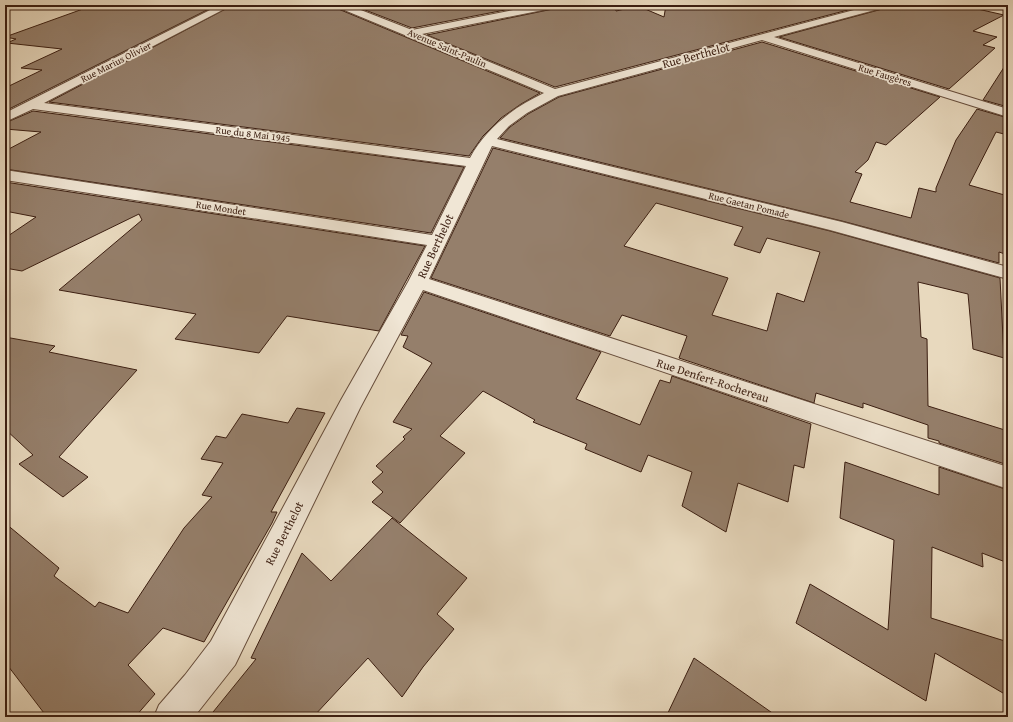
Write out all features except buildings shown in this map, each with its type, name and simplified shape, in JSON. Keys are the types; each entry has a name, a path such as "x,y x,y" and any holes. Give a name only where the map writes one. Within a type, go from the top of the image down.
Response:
{"street":[{"name":"Rue Marius Olivier","path":"5,118 11,112 32,105 227,5"},
{"name":"Avenue Saint-Paulin","path":"340,5 554,93"},
{"path":"411,33 553,5"},
{"name":"Rue Berthelot","path":"171,717 198,687 223,653 349,407 418,282 436,241 475,163 488,141 514,114 530,104 554,93 883,5"},
{"path":"835,10 849,14"},
{"name":"Rue Faugères","path":"762,37 1008,113"},
{"name":"Rue du 8 Mai 1945","path":"32,105 475,163"},
{"name":"Rue Gaetan Pomade","path":"488,141 836,226 1008,273"},
{"name":"Rue Mondet","path":"5,175 436,241"},
{"name":"Rue Denfert-Rochereau","path":"418,282 1008,478"}]}
